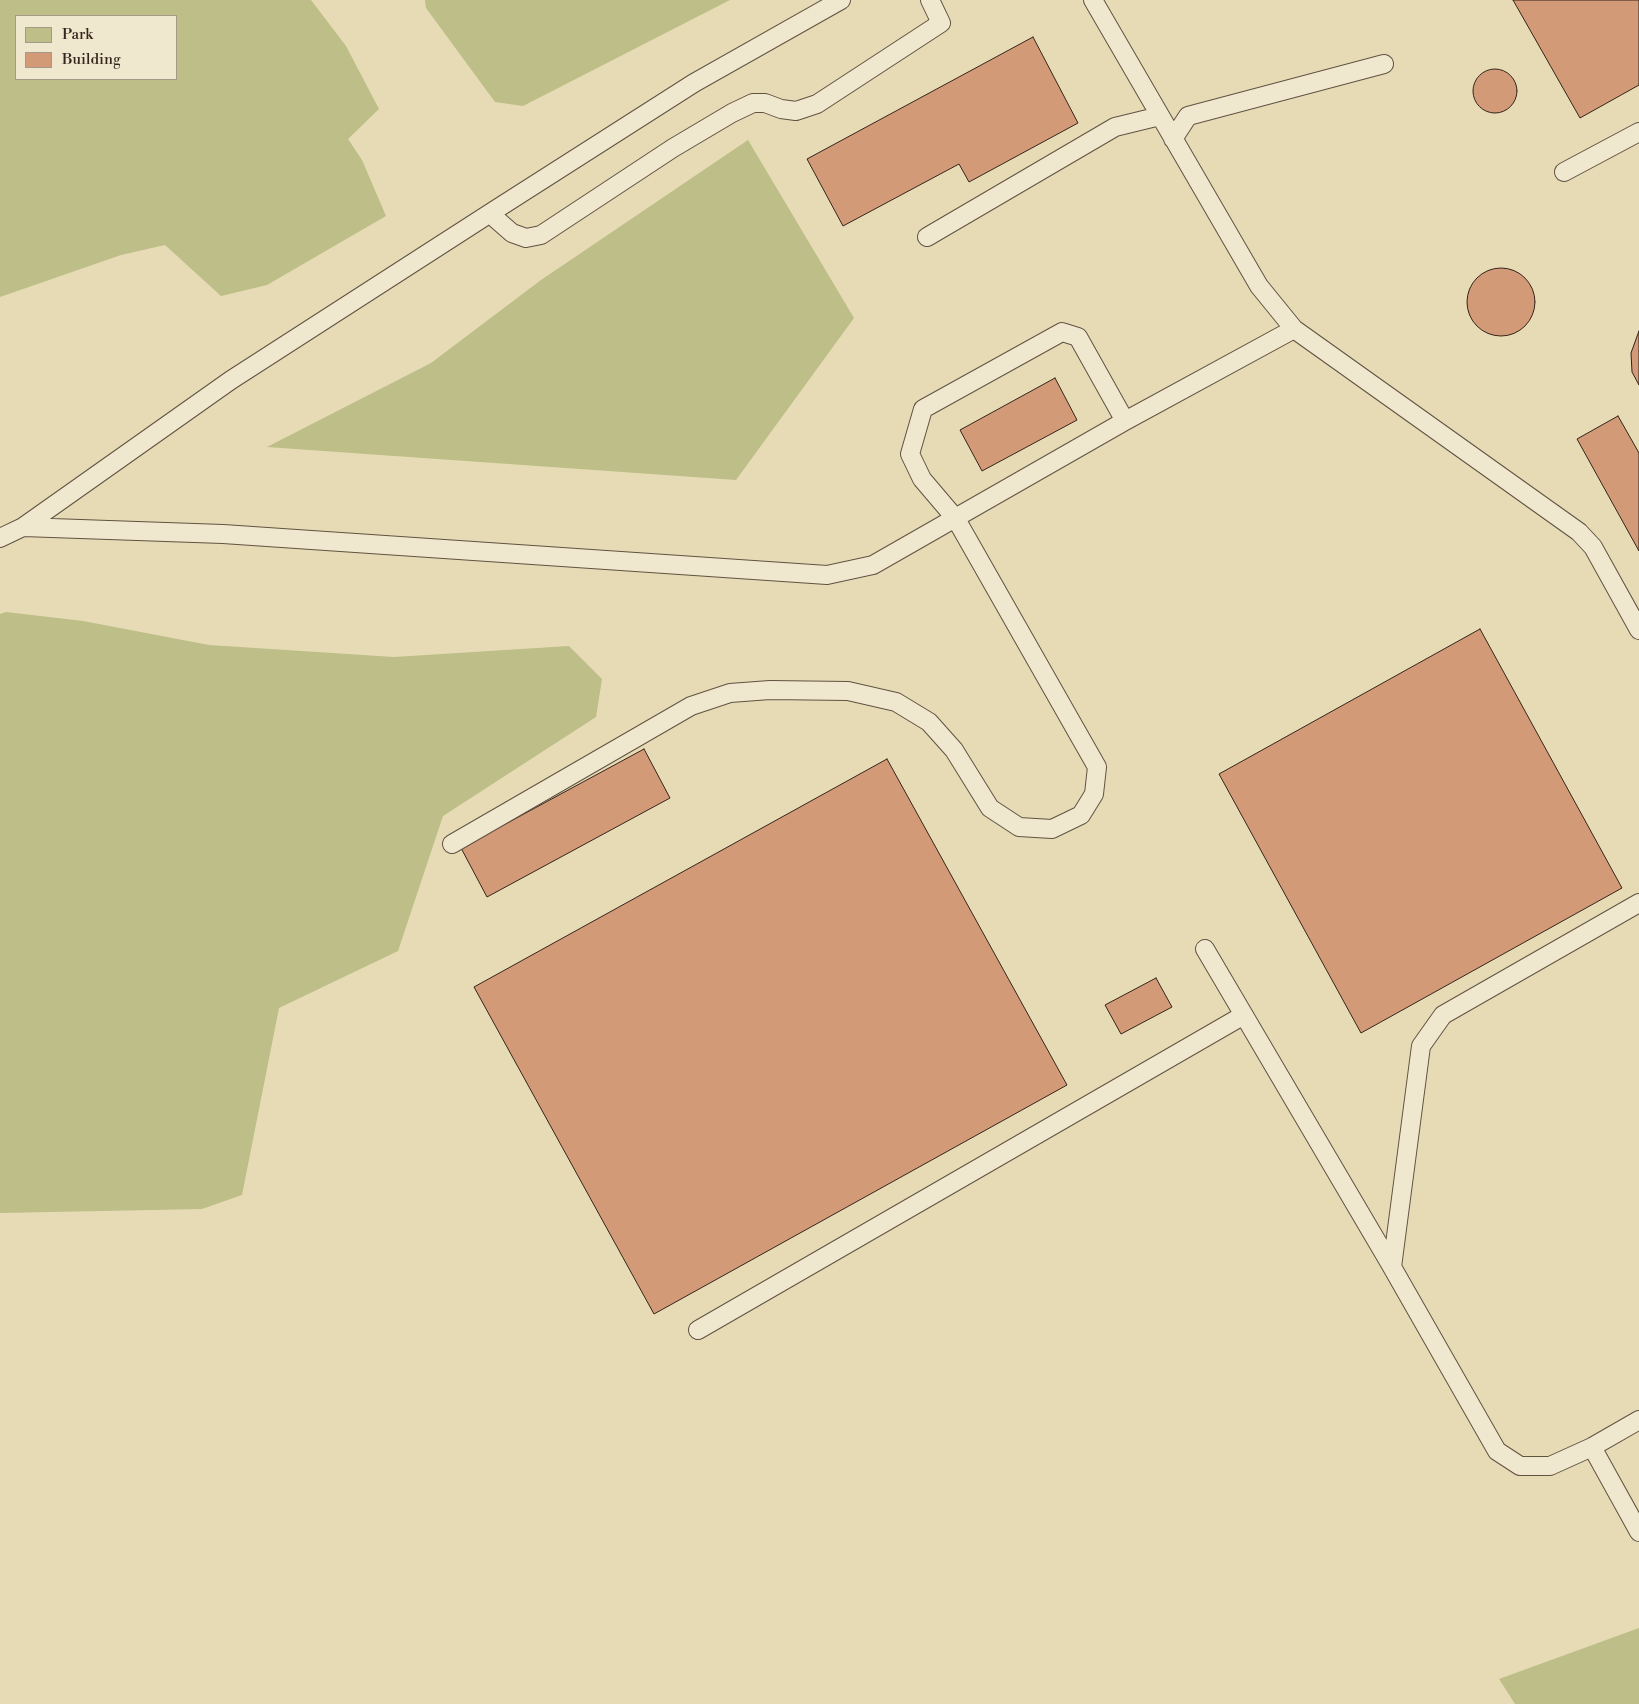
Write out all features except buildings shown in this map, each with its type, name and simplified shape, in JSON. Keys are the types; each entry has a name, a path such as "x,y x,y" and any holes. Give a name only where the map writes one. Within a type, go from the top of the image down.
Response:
{"lane":[{"path":"0,538 23,527 231,380 495,210 694,83 841,0"},
{"path":"495,210 496,219 512,233 526,238 541,235 673,148 732,113 753,104 765,103 781,109 796,110 817,104 941,23 930,0"},
{"path":"1093,0 1259,286 1294,329 1579,532 1593,547 1639,630"},
{"path":"1173,139 1188,116 1384,64"},
{"path":"927,237 1115,127 1160,116"},
{"path":"1564,172 1639,132"},
{"path":"23,527 222,534 827,575 873,565 1125,421 1294,329"},
{"path":"452,844 691,706 730,693 770,690 848,692 896,702 929,722 954,750 990,808 1019,827 1052,829 1081,814 1094,794 1097,767 956,519 922,479 910,454 923,409 1062,332 1078,337 1125,421"},
{"path":"1392,1267 1421,1046 1443,1016 1639,903"},
{"path":"1205,949 1497,1450 1520,1466 1550,1466 1592,1447 1639,1420"},
{"path":"698,1330 1244,1015"},
{"path":"1592,1447 1639,1532"}],"green space":[{"path":"0,0 311,0 346,46 379,109 348,139 362,160 386,216 267,285 221,296 165,245 121,255 0,297"},
{"path":"425,0 730,0 523,106 495,102 426,8"},
{"path":"748,140 854,318 736,480 267,447 431,363 541,280"},
{"path":"6,612 83,621 209,645 394,657 569,646 602,679 596,717 443,816 398,951 279,1008 242,1195 202,1209 0,1213 0,614"},
{"path":"1639,1628 1639,1704 1515,1704 1499,1679"}]}
